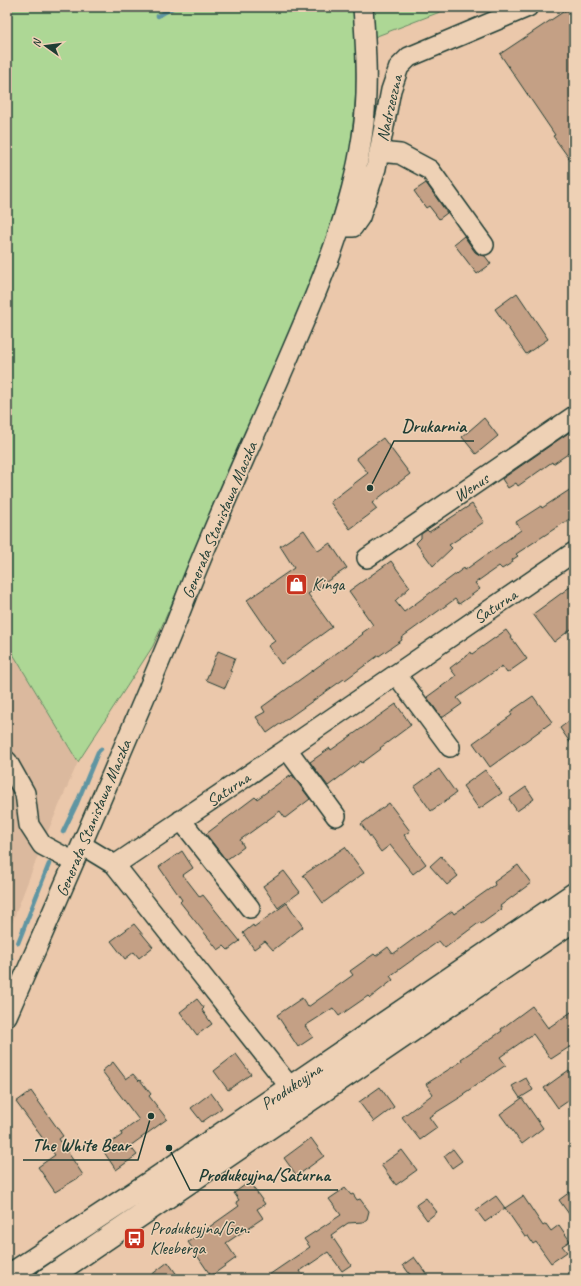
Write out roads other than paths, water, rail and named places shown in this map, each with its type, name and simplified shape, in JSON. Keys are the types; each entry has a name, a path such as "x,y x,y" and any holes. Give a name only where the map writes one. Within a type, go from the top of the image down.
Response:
{"main road":[{"name":"Produkcyjna","path":"47,1279 290,1087 574,894"},
{"name":"Produkcyjna","path":"7,1277 163,1187 574,920"}],"street":[{"name":"Generała Stanisława Maczka","path":"7,1016 82,845 169,640 200,561 315,297 341,227 353,186 362,136 366,94 366,51 363,7"},
{"name":"Nadrzeczna","path":"341,227 353,227 360,217 376,168 391,90 399,67 409,56 528,7"},
{"path":"379,152 400,154 430,170 484,245"},
{"name":"Wenus","path":"367,558 574,416"},
{"name":"Saturna","path":"115,865 574,552"},
{"path":"396,674 450,747"},
{"path":"287,749 336,816"},
{"path":"7,761 25,793 29,825 42,845 74,862"},
{"path":"181,820 250,908"},
{"path":"82,845 115,865 290,1087"}],"waterway":[{"path":"158,16 174,7"},
{"path":"63,832 77,803 98,752 101,749"},
{"path":"18,943 49,864"},
{"path":"7,969 11,960"}],"place":[{"name":"Drukarnia","path":"370,488"},
{"name":"Kinga","path":"297,584"},
{"name":"The White Bear","path":"151,1116"},
{"name":"Produkcyjna/Saturna","path":"169,1148"},
{"name":"Produkcyjna/Gen. Kleeberga","path":"135,1238"}]}
